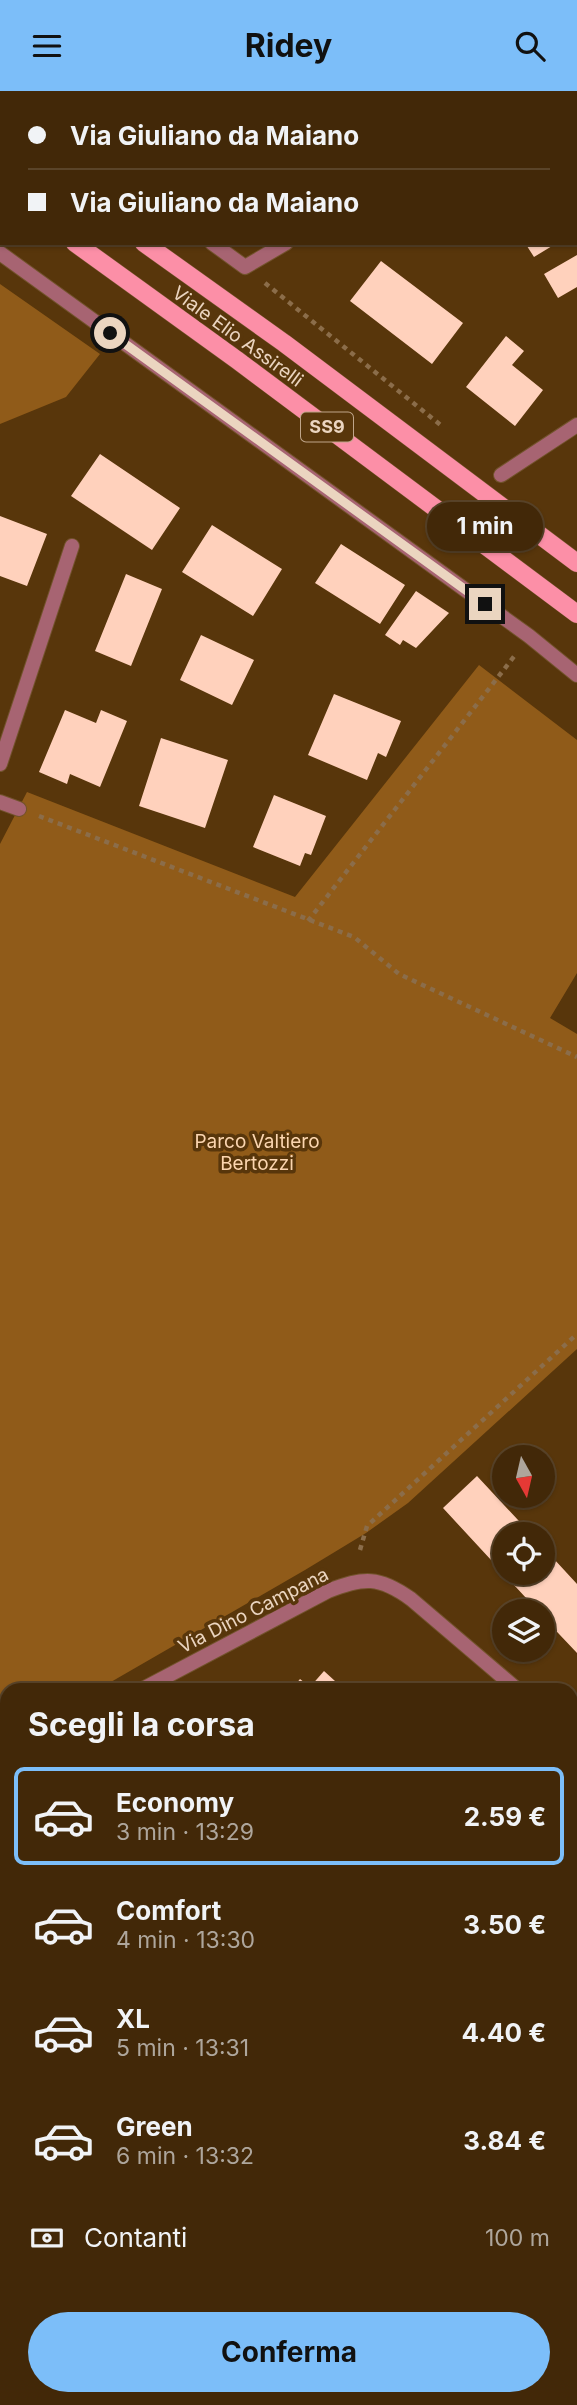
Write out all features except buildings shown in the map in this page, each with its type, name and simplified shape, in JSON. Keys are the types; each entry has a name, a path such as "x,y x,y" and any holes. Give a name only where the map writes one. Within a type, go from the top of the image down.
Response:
{"main road":[{"name":"Viale Elio Assirelli","path":"78,245 237,360 577,614"},
{"name":"Viale Elio Assirelli","path":"147,245 284,343 577,563"}],"street":[{"path":"215,245 245,267 283,245"},
{"path":"0,253 529,636 577,675"},
{"path":"501,475 577,425"},
{"path":"0,764 72,545"},
{"path":"0,801 19,809"},
{"name":"Via Dino Campana","path":"154,1683 328,1591 351,1582 373,1580 394,1587 411,1599 510,1683"}],"path":[{"path":"245,267 448,431"},
{"path":"308,921 519,651"},
{"path":"19,809 354,937 399,974 577,1056"},
{"path":"360,1550 367,1526 577,1334"}],"green space":[{"path":"0,284 100,354 66,397 0,424"},
{"name":"Parco Valtiero Bertozzi","path":"479,665 577,740 577,973 550,1018 577,1034 577,1349 408,1503 366,1533 305,1570 109,1683 0,1683 0,844 27,792 295,897"}],"route":[{"path":"110,333 485,604"}]}
